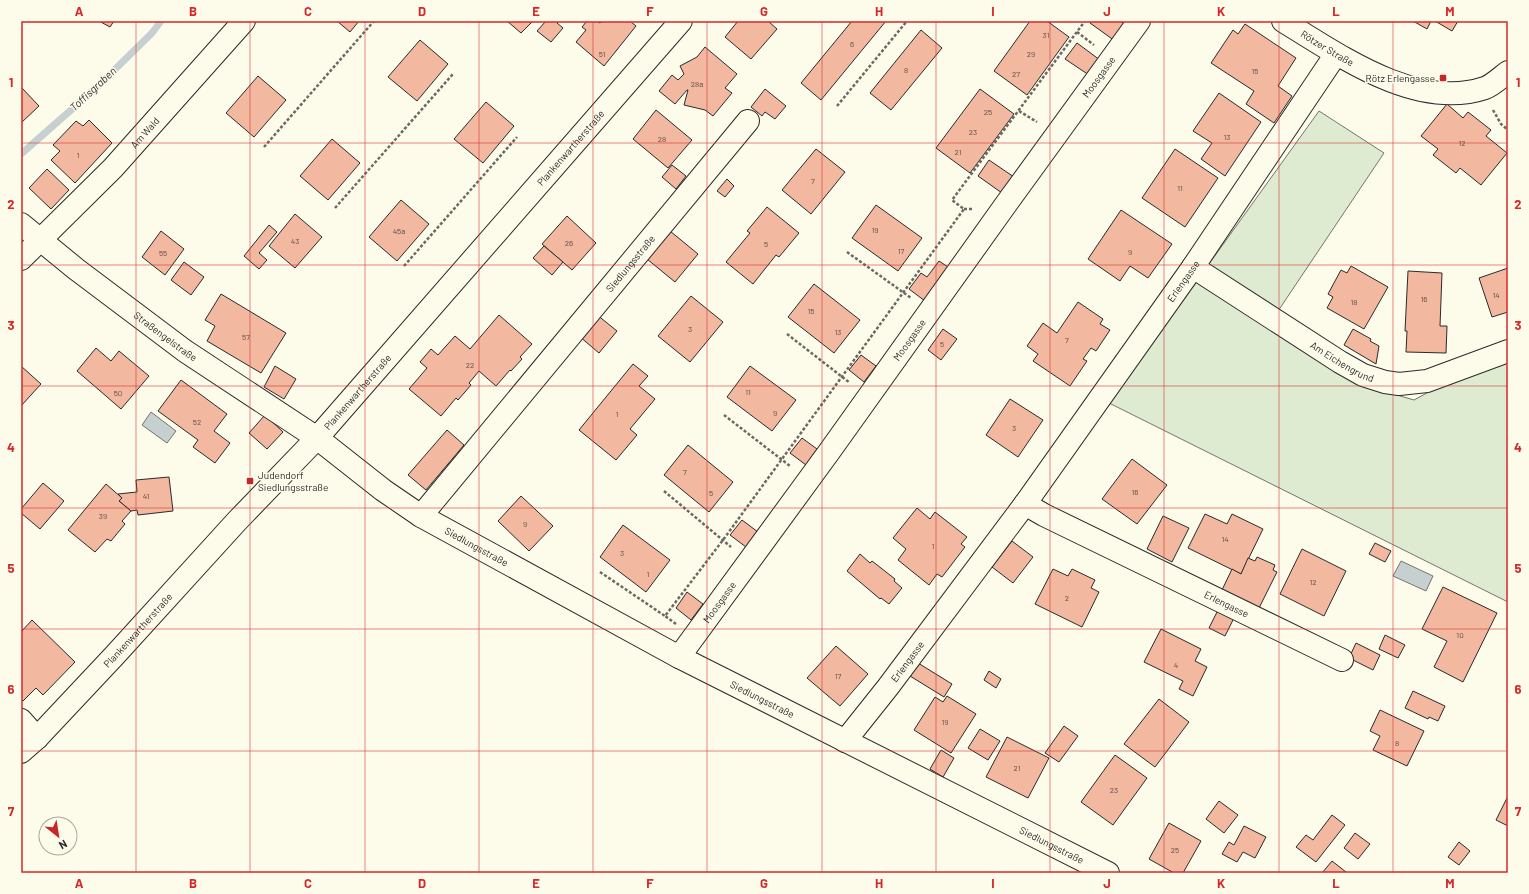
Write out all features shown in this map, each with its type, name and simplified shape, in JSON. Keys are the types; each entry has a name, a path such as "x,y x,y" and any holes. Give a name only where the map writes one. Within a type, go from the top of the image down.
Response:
{"street":[{"name":"Am Wald","path":"21,259 113,168 244,21"},
{"name":"Plankenwartherstraße","path":"29,745 317,438 682,21"},
{"name":"Moosgasse","path":"679,657 1139,21"},
{"name":"Rötzer Straße","path":"1283,21 1336,54 1370,71 1403,85 1439,94 1465,92 1486,87 1508,72"},
{"name":"Erlengasse","path":"845,741 888,687 1025,504 1193,267 1336,54"},
{"name":"Siedlungsstraße","path":"421,516 748,121"},
{"name":"Straßengelstraße","path":"21,224 76,269 185,351 317,438"},
{"name":"Am Eichengrund","path":"1193,267 1340,362 1363,375 1385,382 1400,384 1427,381 1508,351"},
{"name":"Siedlungsstraße","path":"317,438 383,490 421,516 679,657 1108,873"},
{"name":"Erlengasse","path":"1025,504 1094,540 1342,660"},
{"path":"21,720 29,745"}],"path":[{"path":"264,147 374,21"},
{"path":"837,106 907,21"},
{"path":"665,616 723,540 964,209 952,200 1085,21"},
{"path":"335,208 453,74"},
{"path":"404,266 517,137"},
{"path":"847,252 929,312"},
{"path":"787,334 868,397"},
{"path":"724,415 808,480"},
{"path":"664,491 749,562"},
{"path":"600,572 694,636"}],"green space":[{"path":"1319,111 1384,153 1268,326 1359,384 1414,400 1497,355 1508,360 1508,602 1109,403"}],"shaded area":[{"path":"151,412 176,431 167,443 142,425"},
{"path":"1401,561 1433,576 1426,591 1393,576"}],"building":[{"path":"99,21 114,21 110,27"},
{"path":"337,21 359,21 350,32"},
{"path":"507,21 533,21 521,33"},
{"path":"546,21 559,21 557,23 563,28 551,42 537,31"},
{"path":"587,21 597,21 600,23 602,21 630,21 636,26 604,66 576,42 586,30 582,27"},
{"path":"738,21 768,21 777,29 751,59 725,37"},
{"path":"852,21 886,21 821,100 801,83"},
{"path":"1030,21 1047,21 1069,37 1027,95 994,71"},
{"path":"1091,21 1120,21 1126,25 1115,41 1090,23"},
{"path":"1413,21 1431,21 1427,29"},
{"path":"1435,21 1458,21 1452,31"},
{"path":"1245,24 1296,58 1278,86 1292,96 1274,123 1246,104 1254,91 1211,63 1233,30 1238,34"},
{"path":"921,30 942,48 891,110 870,93"},
{"path":"420,40 448,64 417,101 388,77"},
{"path":"1077,43 1100,60 1089,75 1065,59"},
{"path":"705,47 737,74 725,88 732,93 713,116 705,110 684,105 688,90 675,104 659,91 672,75 678,80 684,74 680,66 697,57"},
{"path":"258,76 286,100 254,137 226,113"},
{"path":"21,87 39,106 21,123"},
{"path":"765,89 786,106 775,119 765,112 762,116 751,107"},
{"path":"980,89 1014,114 970,173 936,148"},
{"path":"1219,93 1261,122 1225,176 1201,159 1212,143 1193,131"},
{"path":"486,102 514,126 483,163 454,139"},
{"path":"1447,104 1463,118 1468,112 1491,130 1486,136 1507,153 1481,185 1460,168 1456,173 1433,155 1438,149 1421,136"},
{"path":"656,110 692,140 668,168 633,139"},
{"path":"89,120 112,143 75,183 51,160 60,151 53,145 76,121 83,126"},
{"path":"332,139 360,163 328,200 300,176"},
{"path":"816,149 845,172 811,214 782,190"},
{"path":"1175,149 1218,178 1185,227 1142,198"},
{"path":"989,160 1014,177 1002,193 978,176"},
{"path":"672,165 686,176 676,189 662,177"},
{"path":"47,169 69,190 51,209 29,188"},
{"path":"727,179 734,186 725,197 717,191"},
{"path":"401,200 429,224 397,261 369,237"},
{"path":"876,205 922,238 898,271 852,238"},
{"path":"767,207 799,233 779,257 776,255 753,284 726,262 750,233 747,231"},
{"path":"1121,210 1172,244 1148,278 1130,266 1120,281 1088,259"},
{"path":"295,214 322,237 295,268 269,246"},
{"path":"567,216 596,243 572,270 542,244"},
{"path":"269,225 277,232 259,253 267,260 259,269 244,256"},
{"path":"161,231 184,249 165,275 142,257"},
{"path":"670,231 698,254 675,282 647,259"},
{"path":"544,246 563,262 552,275 533,258"},
{"path":"939,261 948,267 925,301 909,289 921,273 927,277"},
{"path":"184,262 204,277 191,295 171,280"},
{"path":"1351,266 1388,287 1364,329 1327,308 1333,297 1328,294 1341,270 1347,273"},
{"path":"1508,268 1508,312 1492,317 1479,278"},
{"path":"1408,271 1442,273 1440,326 1447,326 1446,353 1406,352 1407,331 1405,331"},
{"path":"814,284 860,320 834,353 788,317"},
{"path":"221,294 286,333 261,373 207,341 215,326 205,320"},
{"path":"691,296 723,322 690,362 658,336"},
{"path":"1078,302 1103,319 1100,324 1110,330 1096,351 1091,348 1083,359 1087,361 1070,386 1033,361 1038,354 1027,346 1043,323 1057,333"},
{"path":"596,314 617,331 599,353 579,336"},
{"path":"499,315 532,344 520,357 522,359 496,386 479,371 469,383 471,385 458,400 456,398 441,416 409,389 427,368 420,362 431,349 438,355 455,336 470,349"},
{"path":"943,329 957,339 941,360 928,350"},
{"path":"1353,329 1371,339 1370,341 1379,346 1376,364 1344,345"},
{"path":"96,348 111,361 119,351 149,376 121,409 77,371"},
{"path":"861,355 876,366 864,382 849,370"},
{"path":"633,364 648,376 639,386 655,399 630,429 637,435 616,460 579,430"},
{"path":"21,366 41,384 21,406"},
{"path":"275,366 296,379 284,399 264,387"},
{"path":"750,366 796,400 772,431 727,397"},
{"path":"181,380 227,414 214,431 230,443 215,463 193,447 198,440 158,411"},
{"path":"1010,399 1043,420 1018,457 986,435"},
{"path":"265,415 283,432 267,449 249,433"},
{"path":"447,430 464,445 426,490 408,475"},
{"path":"802,438 817,449 806,465 790,453"},
{"path":"688,445 733,482 709,512 664,475"},
{"path":"1132,459 1167,485 1137,524 1102,499"},
{"path":"169,477 173,511 138,515 137,510 131,511 119,501 122,498 118,494 137,492 136,480"},
{"path":"43,483 64,501 40,529 21,513 21,509"},
{"path":"106,484 122,498 119,501 131,511 122,521 125,524 111,541 107,539 95,552 68,530"},
{"path":"521,496 553,526 529,551 498,521"},
{"path":"917,508 930,519 935,512 967,537 961,544 965,547 942,577 937,574 929,585 898,560 906,549 893,538"},
{"path":"1205,514 1227,524 1232,514 1263,529 1241,574 1188,548"},
{"path":"1163,516 1189,528 1172,562 1147,549"},
{"path":"742,520 758,532 746,547 730,535"},
{"path":"623,525 670,560 646,592 600,557"},
{"path":"1012,541 1033,557 1013,583 992,567"},
{"path":"1375,543 1391,551 1385,562 1369,554"},
{"path":"1302,549 1346,571 1324,616 1280,594"},
{"path":"860,554 870,563 872,561 895,579 894,581 902,588 889,604 881,598 880,599 847,571"},
{"path":"1257,557 1275,565 1273,570 1277,572 1259,608 1222,590 1232,569 1241,574 1248,558 1255,561"},
{"path":"1053,569 1068,576 1072,569 1095,580 1091,588 1099,592 1082,627 1035,604"},
{"path":"1443,587 1497,613 1463,682 1434,667 1447,641 1422,629"},
{"path":"687,592 703,604 691,620 676,608"},
{"path":"1219,608 1235,616 1225,636 1209,628"},
{"path":"32,620 75,662 43,695 36,688 23,701 21,699 21,632"},
{"path":"1161,629 1201,649 1195,661 1207,667 1193,696 1179,689 1183,681 1144,662"},
{"path":"1385,635 1405,645 1398,658 1379,649"},
{"path":"1356,643 1380,655 1373,670 1349,658"},
{"path":"836,646 868,674 840,706 807,678"},
{"path":"918,663 952,684 944,697 910,676"},
{"path":"989,671 1001,679 996,688 984,680"},
{"path":"1413,691 1445,706 1438,721 1429,717 1428,719 1405,708"},
{"path":"947,696 976,714 951,753 914,730 935,697 943,702"},
{"path":"1159,699 1189,722 1155,767 1124,744"},
{"path":"1380,710 1424,731 1407,766 1373,750 1380,736 1370,731"},
{"path":"1064,726 1078,736 1059,762 1045,753"},
{"path":"980,729 1000,741 988,760 968,748"},
{"path":"1007,737 1049,758 1028,798 986,777"},
{"path":"941,750 954,758 943,777 930,769"},
{"path":"1115,755 1147,778 1113,825 1081,802"},
{"path":"1508,796 1508,826 1496,820"},
{"path":"1219,801 1238,815 1224,833 1206,819"},
{"path":"1332,815 1345,825 1316,862 1296,847 1306,835 1313,840"},
{"path":"1169,823 1201,841 1183,873 1174,873 1149,859"},
{"path":"1244,826 1266,837 1255,858 1243,852 1237,862 1222,854 1229,842 1234,845"},
{"path":"1355,833 1370,844 1358,859 1344,848"},
{"path":"1459,842 1470,851 1459,865 1448,857"},
{"path":"1332,861 1346,872 1322,873"}],"waterway":[{"name":"Toffisgraben","path":"21,154 96,88 152,33 161,21"}],"place":[{"name":"Rötz Erlengasse","path":"1443,78"},
{"name":"Judendorf Siedlungsstraße","path":"250,481"}]}
